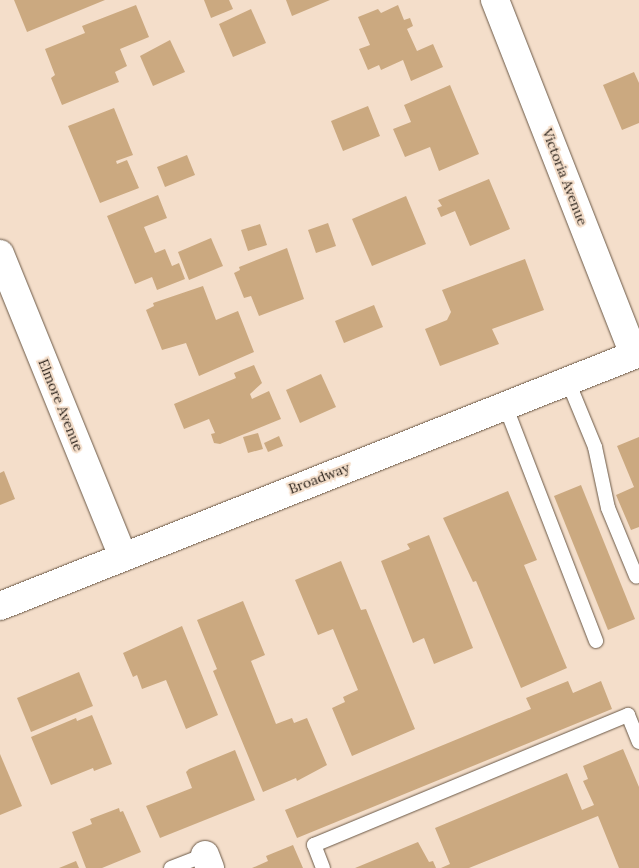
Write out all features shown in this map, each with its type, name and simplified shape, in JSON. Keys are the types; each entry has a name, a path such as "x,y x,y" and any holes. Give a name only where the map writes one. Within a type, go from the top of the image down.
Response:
{"street":[{"name":"Victoria Avenue","path":"495,0 636,354"},
{"name":"Elmore Avenue","path":"0,254 122,555"},
{"name":"Broadway","path":"0,606 122,555 505,406 567,379 636,354"}],"lane":[{"path":"567,379 595,446 608,508 636,576"},
{"path":"505,406 596,641"},
{"path":"323,868 314,845 628,716 639,742"},
{"path":"171,868 208,861"}],"building":[{"path":"14,0 105,0 27,32"},
{"path":"204,0 229,0 233,9 211,18"},
{"path":"286,0 330,0 292,16"},
{"path":"136,5 149,37 120,49 127,66 115,72 119,82 62,105 51,78 55,75 45,49 85,33 82,26"},
{"path":"398,5 404,20 410,18 413,26 407,29 417,51 433,44 443,67 411,81 403,60 381,70 379,65 368,70 359,49 370,45 358,17 378,9 381,13"},
{"path":"251,9 266,43 233,57 219,24"},
{"path":"170,40 185,72 153,86 140,56"},
{"path":"634,72 639,83 639,123 622,130 603,85"},
{"path":"450,85 479,154 439,171 430,147 405,157 393,129 411,122 404,105"},
{"path":"368,106 380,136 343,151 331,121"},
{"path":"114,108 133,155 116,161 117,164 127,160 139,188 100,203 68,126"},
{"path":"187,155 195,175 165,187 157,167"},
{"path":"489,179 510,229 470,246 455,211 441,217 437,208 442,206 438,200"},
{"path":"158,195 167,218 144,227 155,253 165,249 172,266 179,263 185,279 157,290 152,277 135,284 107,216"},
{"path":"406,196 426,244 372,266 352,219"},
{"path":"328,223 336,246 316,253 308,230"},
{"path":"260,224 267,245 248,251 241,230"},
{"path":"211,238 223,266 189,280 178,252"},
{"path":"287,248 304,299 259,316 251,296 244,298 234,273 240,270 239,267"},
{"path":"525,259 544,310 492,329 499,344 440,366 425,329 447,320 451,312 442,290"},
{"path":"203,286 216,320 238,311 254,352 199,376 186,343 162,350 146,310 154,306 153,303"},
{"path":"374,305 383,327 344,343 335,321"},
{"path":"254,365 262,383 250,394 252,399 269,391 281,419 220,444 214,443 211,434 215,433 209,419 184,429 174,404 236,378 234,373"},
{"path":"321,374 336,407 300,423 286,390"},
{"path":"258,433 263,449 248,453 243,437"},
{"path":"279,436 283,446 268,452 264,443"},
{"path":"639,437 639,527 631,530 616,495 634,487 617,446"},
{"path":"4,471 15,499 0,505 0,473"},
{"path":"581,485 635,619 608,630 554,496"},
{"path":"508,491 537,560 524,565 567,668 521,688 476,581 473,582 443,518"},
{"path":"429,535 473,648 434,664 424,638 413,643 381,561 410,549 407,544"},
{"path":"341,561 361,610 366,609 415,729 352,756 332,708 345,702 343,697 358,690 333,629 318,635 295,580"},
{"path":"243,601 265,655 251,661 276,724 292,718 294,723 307,718 327,765 297,781 296,778 263,792 213,671 217,669 197,620"},
{"path":"182,626 218,715 186,729 166,680 142,689 137,675 133,677 123,653"},
{"path":"79,672 93,706 31,732 17,698"},
{"path":"568,681 573,693 601,681 612,709 297,838 285,810 531,709 526,698"},
{"path":"92,715 112,764 94,771 93,768 51,785 31,737 76,718 77,721"},
{"path":"623,749 639,787 639,868 619,868 598,816 469,868 441,868 450,864 435,828 567,773 582,810 594,805 583,781 588,779 583,766"},
{"path":"235,750 255,800 160,838 146,806 192,788 186,772 189,769"},
{"path":"0,754 22,806 0,815"},
{"path":"119,808 120,812 123,811 141,852 102,868 86,868 72,832 92,824 90,819"},
{"path":"418,842 429,862 433,861 436,868 355,868"},
{"path":"293,845 303,868 252,868 268,861 266,856"},
{"path":"76,861 79,868 59,868"}]}
